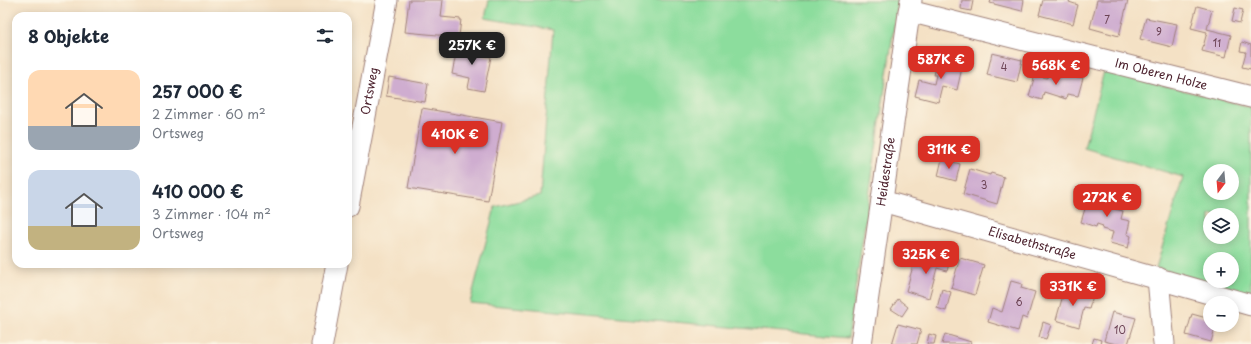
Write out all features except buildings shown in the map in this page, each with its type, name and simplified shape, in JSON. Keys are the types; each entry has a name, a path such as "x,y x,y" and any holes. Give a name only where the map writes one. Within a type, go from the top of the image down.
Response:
{"street":[{"name":"Ortsweg","path":"352,185 387,0"},
{"name":"Im Oberen Holze","path":"910,6 1251,97"},
{"name":"Heidestraße","path":"861,344 910,6"},
{"name":"Elisabethstraße","path":"882,201 1251,305"},
{"path":"322,344 336,268"},
{"path":"1158,278 1164,344"}],"green space":[{"path":"489,0 898,0 848,338 470,303 495,207 540,196 553,30 485,18"},
{"path":"1104,71 1251,107 1251,294 1229,288 1239,288 1239,252 1203,252 1203,281 1156,268 1183,177 1084,148"}]}
